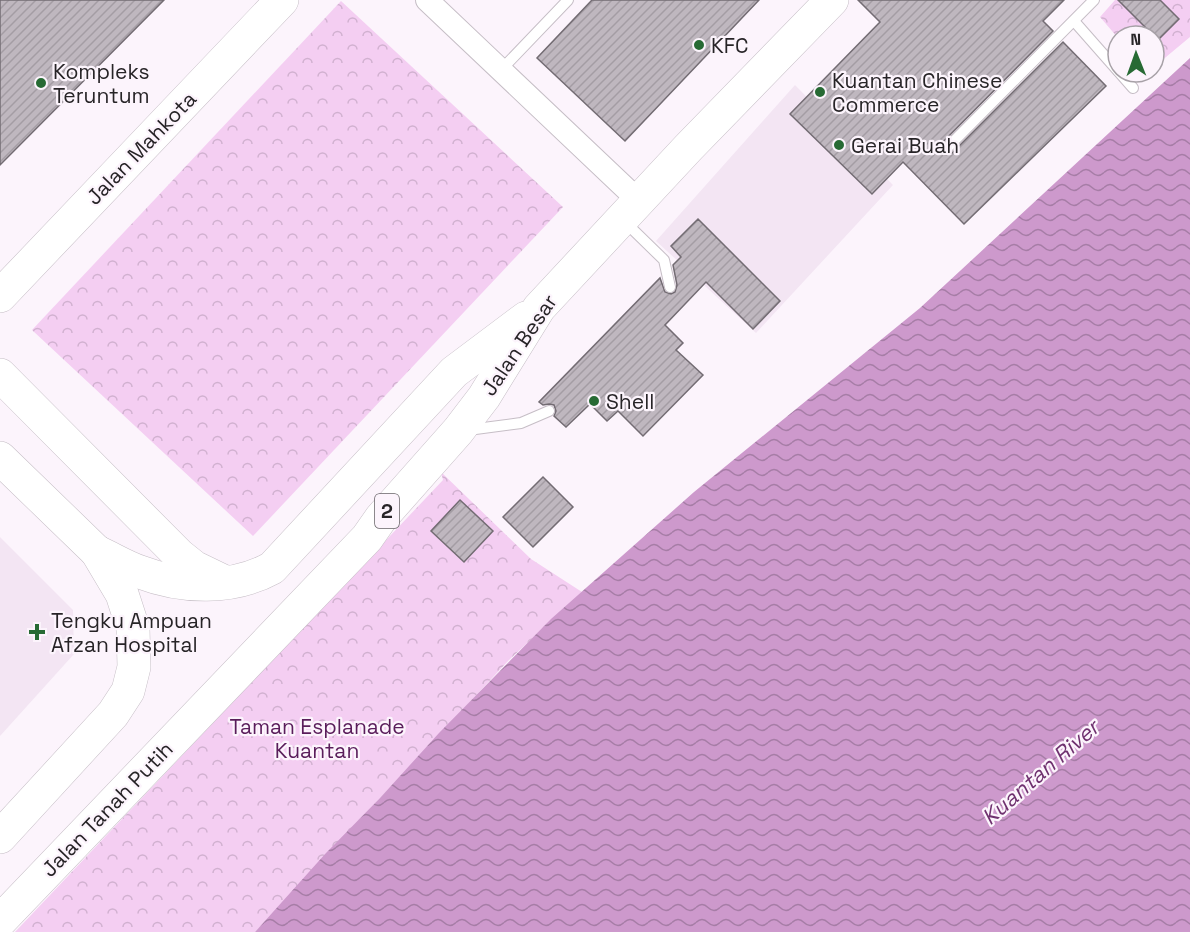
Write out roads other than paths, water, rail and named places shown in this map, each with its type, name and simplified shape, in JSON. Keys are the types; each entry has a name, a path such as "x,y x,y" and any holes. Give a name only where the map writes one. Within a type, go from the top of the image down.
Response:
{"highway":[{"name":"Jalan Mahkota","path":"0,296 282,0"},
{"name":"Jalan Besar","path":"214,697 367,538 381,518 459,431 484,397 539,308 688,148 832,0"},
{"path":"97,552 139,572 168,580 231,584 254,578 272,568 454,372 539,308"},
{"path":"0,375 179,555 194,567 231,584"},
{"path":"0,458 97,552 122,594 133,628 134,667 128,691 113,714 87,745 0,837"},
{"name":"Jalan Tanah Putih","path":"0,921 214,697"}],"street":[{"path":"427,0 501,70 631,210"}],"lane":[{"path":"501,70 568,0"},
{"path":"947,148 1094,0"},
{"path":"1074,21 1106,58"},
{"path":"1129,84 1133,88"},
{"path":"631,210 664,260 670,287"},
{"path":"459,431 521,423 549,411"}],"water":[{"name":"Kuantan River","path":"1190,58 1190,932 255,932 439,733 551,619 694,492 920,308 1162,84 1166,84 1166,80"}],"place":[{"name":"KFC","path":"699,45"},
{"name":"Kompleks Teruntum","path":"41,83"},
{"name":"Kuantan Chinese Commerce","path":"820,92"},
{"name":"Gerai Buah","path":"839,145"},
{"name":"Shell","path":"594,401"},
{"name":"Tengku Ampuan Afzan Hospital","path":"37,632"}],"park label":[{"name":"Taman Esplanade Kuantan","path":"317,738"}]}
